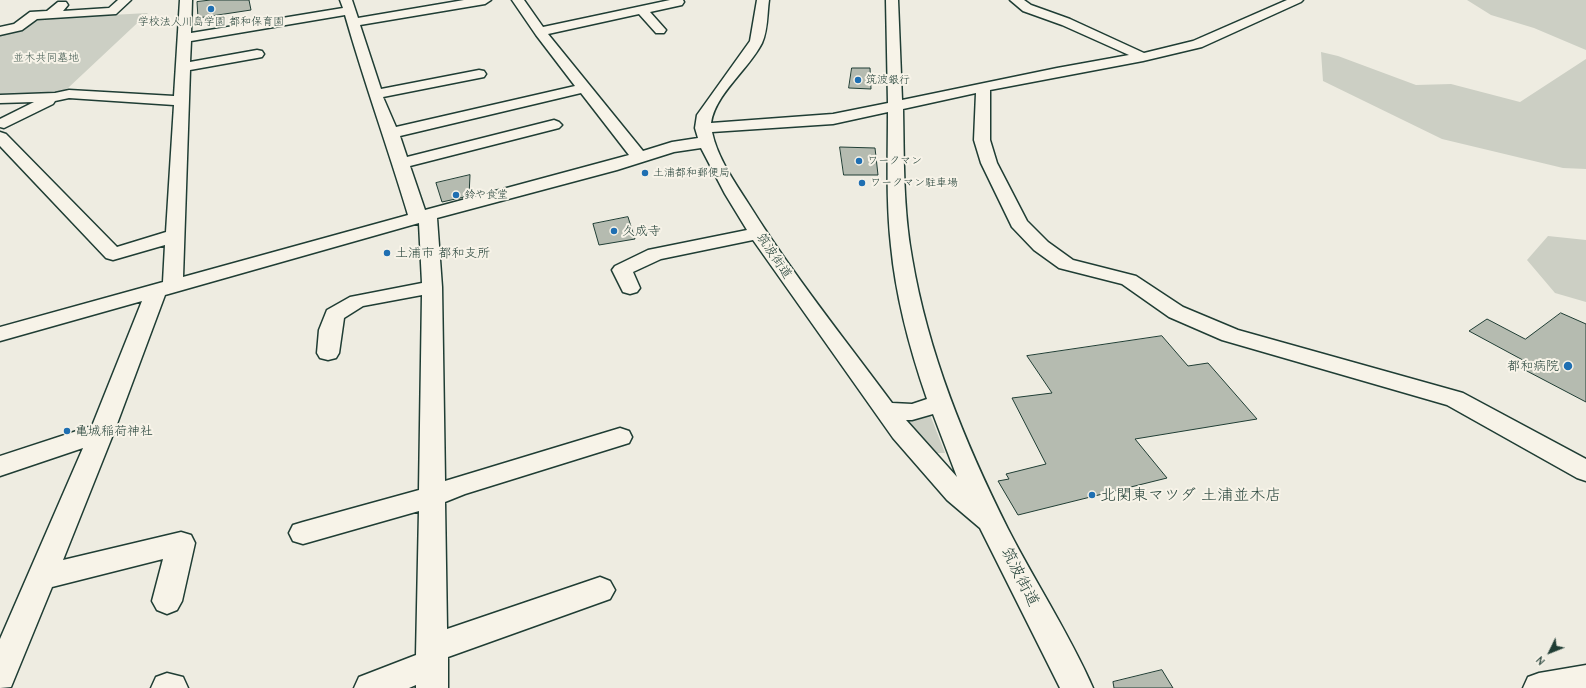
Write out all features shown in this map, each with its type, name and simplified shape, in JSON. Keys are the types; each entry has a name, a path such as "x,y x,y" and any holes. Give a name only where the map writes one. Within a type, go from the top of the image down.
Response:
{"street":[{"path":"50,15 67,0"},
{"path":"0,31 18,27 34,15 112,11 125,0"},
{"path":"0,676 40,578 165,287 174,236 186,38 186,0"},
{"path":"186,38 349,11 485,0"},
{"path":"518,0 540,32 639,158"},
{"path":"540,32 678,2 676,0"},
{"path":"705,135 702,121 706,110 748,56 756,41 763,0"},
{"name":"筑波街道","path":"892,0 902,257 920,339 940,404 965,466 992,524 1077,688"},
{"path":"1016,0 1027,8 1066,22 1142,57"},
{"path":"0,334 165,287 639,158 684,145 705,135 833,119 1057,72 1142,57 1197,44 1297,0"},
{"path":"642,10 660,30"},
{"path":"349,11 374,94 391,133 401,163 423,216 432,287 432,667"},
{"path":"184,67 257,54"},
{"path":"374,94 479,74"},
{"path":"391,133 585,88"},
{"path":"982,88 982,140 989,163 1019,223 1041,246 1066,264 1129,280 1176,312 1230,334 1455,399 1586,471"},
{"path":"174,236 113,254 1,127 55,98 69,94 182,101"},
{"path":"0,99 55,98"},
{"path":"401,163 554,125"},
{"name":"筑波街道","path":"705,135 730,188 758,233 886,411 926,459 968,505 992,524"},
{"path":"630,288 622,270 655,254 758,233"},
{"path":"328,353 330,330 334,315 357,302 432,287"},
{"path":"886,411 912,412 940,404"},
{"path":"0,466 102,432"},
{"path":"303,533 433,496 456,487 620,437"},
{"path":"926,459 940,464 965,466"},
{"path":"40,578 181,543 167,601"},
{"path":"370,688 432,667 600,590"},
{"path":"1539,688 1586,680"},
{"path":"167,688 172,688"}],"green space":[{"path":"1467,0 1586,0 1586,50 1534,28 1491,15"},
{"name":"並木共同墓地","path":"148,13 68,88 53,96 0,98 0,34 36,19"},
{"path":"1321,52 1338,56 1416,85 1451,84 1520,102 1586,59 1586,169 1563,168 1442,139 1323,81"},
{"path":"1548,236 1586,240 1586,302 1555,293 1527,260"},
{"path":"929,412 945,453 936,453 929,449 900,417"}],"building":[{"path":"211,0 249,0 251,10 198,18 197,2"},
{"path":"852,68 870,68 871,89 849,88"},
{"path":"840,147 875,148 878,175 844,175"},
{"path":"470,175 469,196 442,202 436,183"},
{"path":"628,217 635,239 599,245 593,224"},
{"path":"1561,313 1586,324 1586,402 1525,370 1532,365 1469,331 1487,319 1525,339"},
{"path":"1162,336 1188,366 1208,363 1257,419 1135,439 1167,478 1018,515 998,481 1009,479 1006,474 1046,464 1012,398 1052,393 1027,356"},
{"path":"1162,670 1173,688 1114,688 1113,682"}],"place":[{"name":"学校法人川島学園 都和保育園","path":"211,9"},
{"name":"筑波銀行","path":"858,80"},
{"name":"ワークマン","path":"859,161"},
{"name":"土浦都和郵便局","path":"645,173"},
{"name":"ワークマン駐車場","path":"862,183"},
{"name":"鈴や食堂","path":"456,195"},
{"name":"久成寺","path":"614,231"},
{"name":"土浦市 都和支所","path":"387,253"},
{"name":"都和病院","path":"1568,366"},
{"name":"亀城稲荷神社","path":"67,431"},
{"name":"北関東マツダ 土浦並木店","path":"1092,495"}]}
